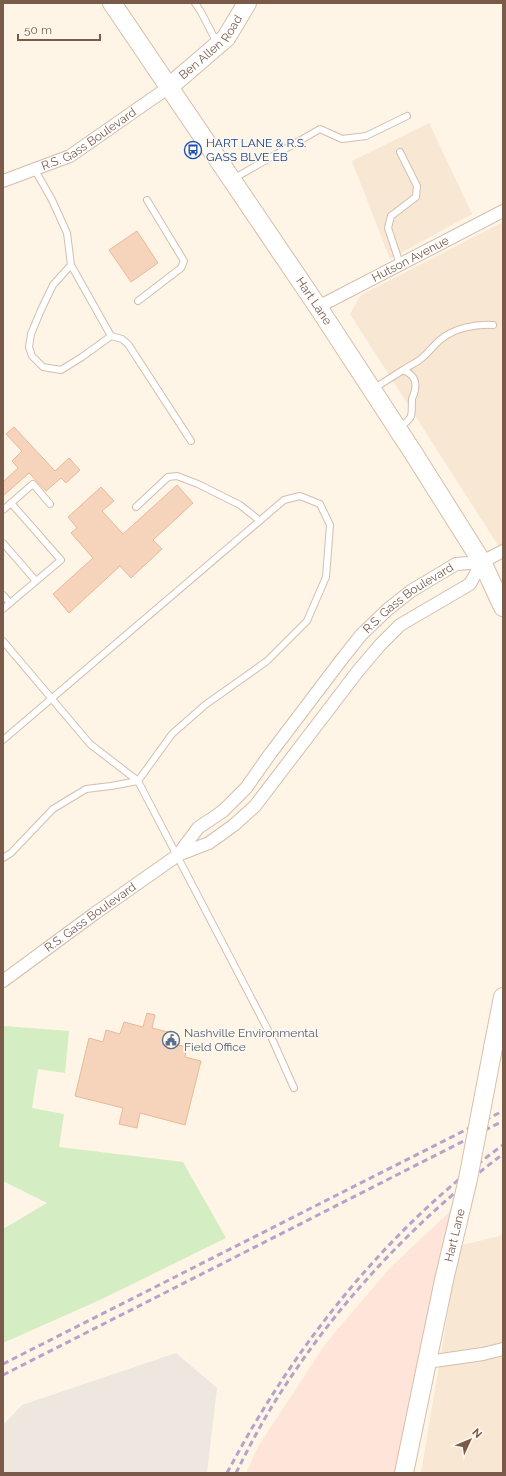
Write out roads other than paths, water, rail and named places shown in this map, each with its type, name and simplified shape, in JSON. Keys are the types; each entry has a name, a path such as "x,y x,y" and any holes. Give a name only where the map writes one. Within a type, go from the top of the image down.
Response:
{"main road":[{"name":"Hart Lane","path":"112,3 318,307 398,430 482,562 503,607"},
{"name":"Ben Allen Road","path":"169,87 226,38 248,3"},
{"name":"Hart Lane","path":"404,1473 444,1280 468,1179 503,997"}],"street":[{"name":"R.S. Gass Boulevard","path":"3,181 70,156 169,87"},
{"name":"Hutson Avenue","path":"318,307 503,211"},
{"path":"482,562 503,551"},
{"name":"R.S. Gass Boulevard","path":"178,855 198,828 223,811 246,788 270,754 361,635 387,610 411,591 456,564 482,562"},
{"name":"R.S. Gass Boulevard","path":"3,981 94,914 178,855 208,843 234,825 255,806 358,671 380,645 400,625 470,584 482,562"},
{"path":"427,1362 483,1354 503,1349"}],"lane":[{"path":"195,3 218,45"},
{"path":"231,180 320,129 342,139 366,136 407,116"},
{"path":"400,152 417,186 416,197 391,216 388,228 400,264"},
{"path":"35,170 52,200 67,234 71,265 111,336 122,339 128,344 191,441"},
{"path":"138,301 181,268 184,261 147,200"},
{"path":"71,265 53,285 41,310 29,347 32,356 43,366 61,370 111,336"},
{"path":"372,390 421,358 440,340 448,335 463,328 479,324 493,325"},
{"path":"398,430 410,420 413,408 412,398 416,381 411,374 403,370"},
{"path":"136,507 168,476 177,476 198,484 240,505 259,520"},
{"path":"3,510 33,484 50,504"},
{"path":"3,740 284,500 300,496 320,504 330,525 326,577 307,621 267,661 205,705 172,734 138,781 86,789 53,809 11,853 3,858"},
{"path":"3,609 61,560 11,503"},
{"path":"3,543 36,581"},
{"path":"3,595 10,603"},
{"path":"3,641 90,744 138,781 178,855 269,1032 294,1088"}],"railway":[{"path":"3,1364 503,1111"},
{"path":"3,1375 503,1121"},
{"path":"227,1473 253,1426 282,1380 346,1293 420,1214 460,1178 503,1145"},
{"path":"236,1473 252,1441 283,1389 330,1323 355,1292 382,1262 440,1205 503,1154"}],"place":[{"name":"HART LANE & R.S. GASS BLVE EB","path":"193,150"},
{"name":"Nashville Environmental Field Office","path":"171,1040"}]}
